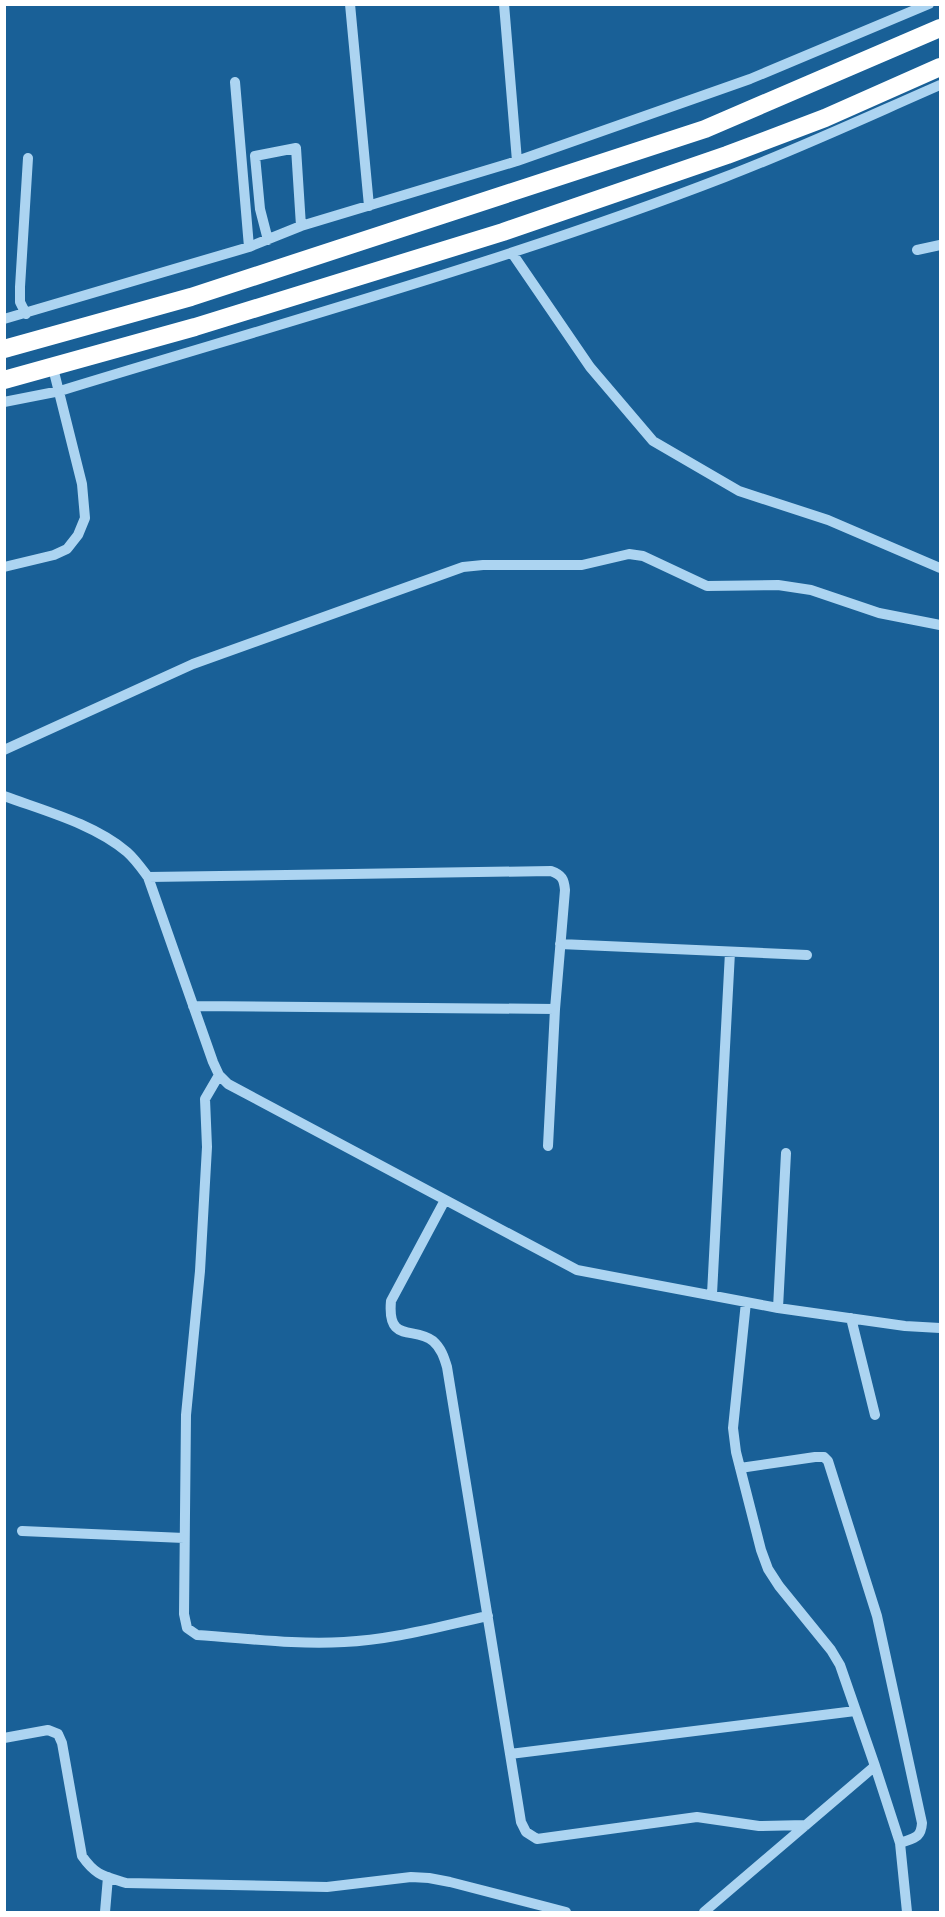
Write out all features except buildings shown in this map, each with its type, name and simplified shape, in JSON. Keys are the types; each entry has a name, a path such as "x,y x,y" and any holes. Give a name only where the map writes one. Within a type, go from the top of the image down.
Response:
{"highway":[{"path":"4,349 202,294 717,125 940,28"},
{"path":"4,380 195,327 503,232 727,155 825,118 940,67"}],"street":[{"path":"350,4 369,206"},
{"path":"504,4 517,161"},
{"path":"4,319 249,248 301,226 517,161 750,79 929,4"},
{"path":"236,82 249,248"},
{"path":"4,402 60,391 512,253 723,178 940,85"},
{"path":"268,240 260,209 255,156 296,148 301,226"},
{"path":"26,314 20,302 20,286 28,158"},
{"path":"917,250 940,245"},
{"path":"512,253 590,367 653,441 739,491 828,520 940,568"},
{"path":"4,567 54,555 67,549 78,535 85,518 82,484 53,368"},
{"path":"4,750 193,664 441,574 473,566 582,565 629,554 643,556 707,586 778,585 811,590 879,613 940,624"},
{"path":"4,796 104,836 128,853 148,877 219,1075 228,1084 577,1270 599,1276 712,1294 778,1308 905,1326 940,1328"},
{"path":"148,877 551,871 558,873 564,879 565,890 555,1010 548,1146"},
{"path":"561,944 807,956"},
{"path":"712,1294 730,952"},
{"path":"193,1006 555,1010"},
{"path":"219,1075 205,1099 207,1147 200,1271 186,1415 184,1614 187,1628 197,1635 318,1643 344,1642 369,1640 488,1616"},
{"path":"778,1308 786,1154"},
{"path":"445,1200 391,1301 390,1312 393,1324 401,1331 432,1340 442,1352 447,1367 521,1822 526,1832 537,1839 697,1817 759,1826 806,1825"},
{"path":"746,1302 733,1428 740,1468 761,1550 768,1569 779,1586 831,1650 844,1676 900,1843 907,1912"},
{"path":"851,1318 875,1415"},
{"path":"740,1468 815,1457 824,1457 828,1461 877,1616 922,1823 921,1832 917,1837 900,1843"},
{"path":"22,1531 184,1538"},
{"path":"510,1754 855,1711"},
{"path":"4,1738 48,1730 58,1734 62,1743 82,1856 91,1870 108,1878 126,1883 327,1887 411,1877 429,1878 566,1912"},
{"path":"704,1912 875,1766"},
{"path":"105,1912 108,1878"}]}
